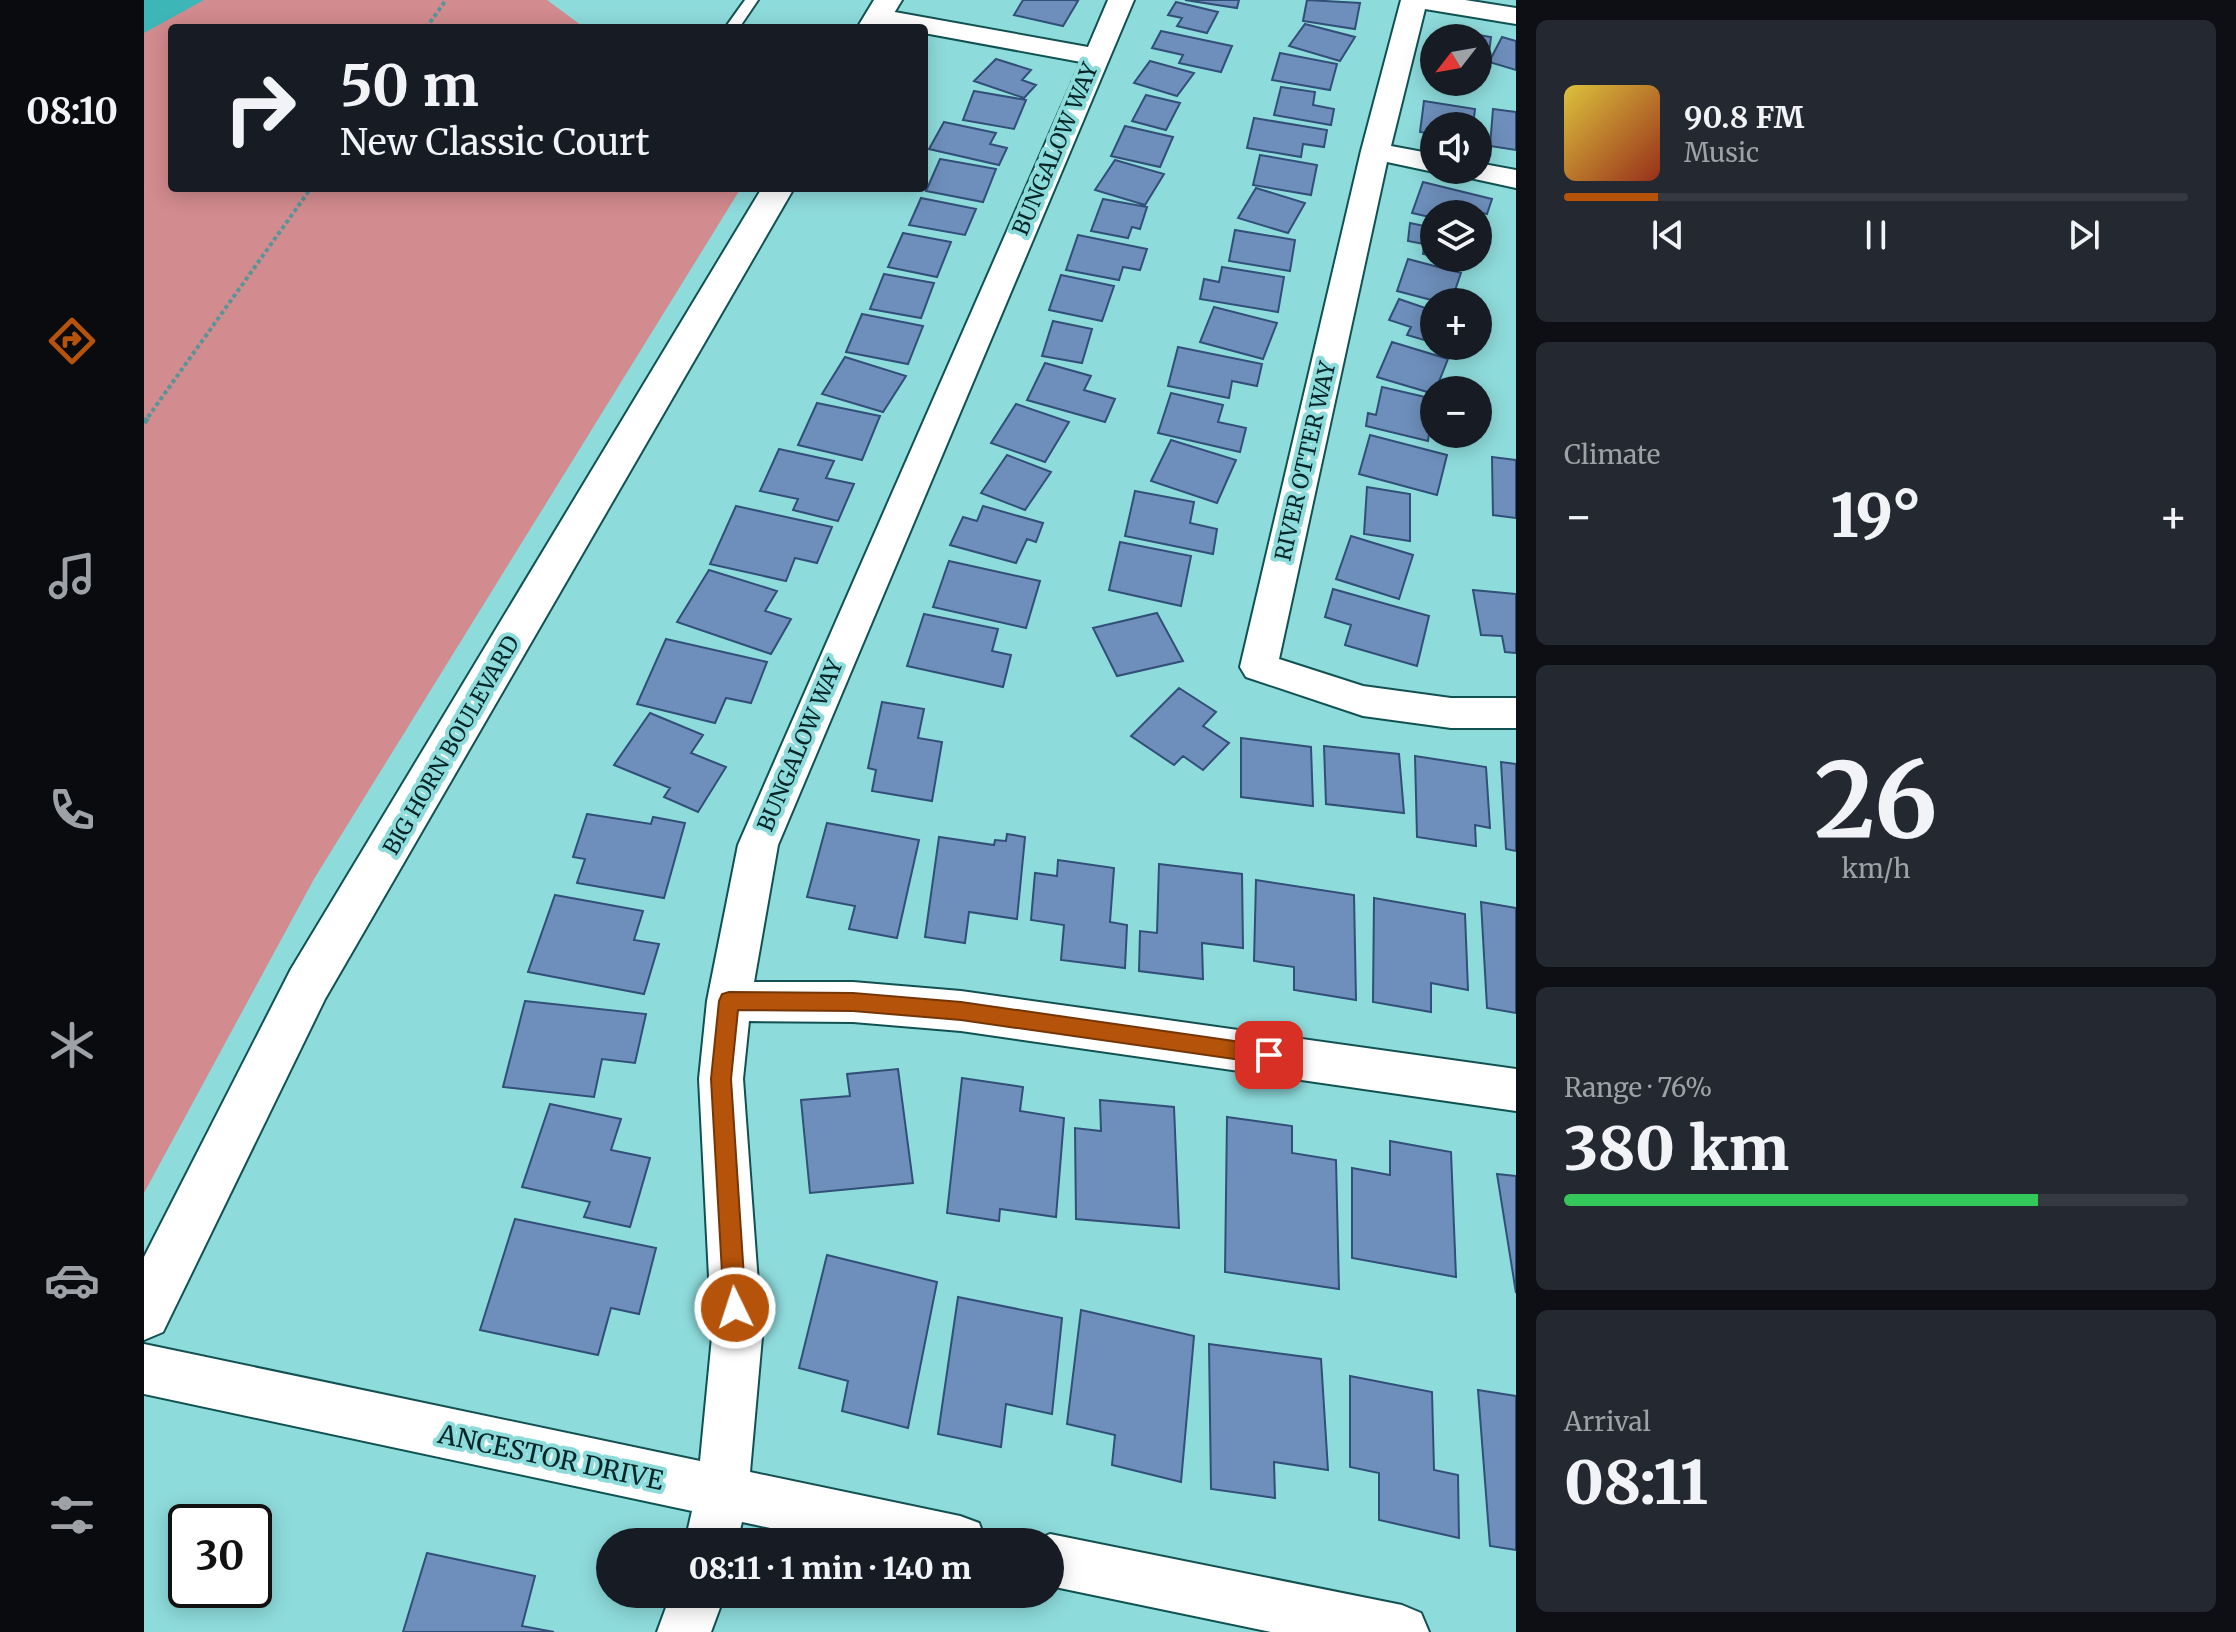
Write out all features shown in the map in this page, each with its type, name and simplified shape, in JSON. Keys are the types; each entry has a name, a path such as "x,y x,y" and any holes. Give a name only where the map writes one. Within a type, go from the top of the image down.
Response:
{"main road":[{"name":"BIG HORN BOULEVARD","path":"144,1313 308,984 776,192"}],"street":[{"name":"BUNGALOW WAY","path":"716,1518 737,1337 721,1079 729,1001 758,845 1121,0"},
{"path":"1415,0 1516,16"},
{"name":"RIVER OTTER WAY","path":"1415,0 1375,151 1259,667 1363,701 1451,713 1516,713"},
{"path":"879,15 926,24"},
{"path":"928,24 1095,56"},
{"path":"1375,151 1420,160"},
{"path":"1492,174 1516,179"},
{"path":"729,1001 853,1002 961,1011 1516,1090"},
{"name":"ANCESTOR DRIVE","path":"144,1369 716,1518 818,1528"},
{"path":"1064,1563 1402,1632"},
{"path":"684,1632 693,1608"}],"lane":[{"path":"735,24 752,0"}],"path":[{"path":"429,24 446,0"},
{"path":"144,423 308,192"}],"shaded area":[{"path":"144,0 547,0 580,24 168,24 168,192 739,192 314,879 144,1193"}],"water":[{"path":"144,0 204,0 144,33"}],"building":[{"path":"1023,0 1078,1 1063,26 1014,15"},
{"path":"1185,0 1239,0 1237,8"},
{"path":"1307,0 1360,3 1355,29 1303,21"},
{"path":"1176,2 1218,12 1207,33 1177,26 1182,18 1168,15"},
{"path":"1305,24 1355,37 1340,61 1289,46"},
{"path":"1161,31 1232,46 1221,72 1179,63 1183,55 1152,48"},
{"path":"1502,37 1516,41 1516,70 1492,63"},
{"path":"1280,53 1337,64 1330,90 1272,80"},
{"path":"996,59 1031,70 1022,80 1036,85 1024,98 974,81"},
{"path":"1150,61 1194,73 1177,96 1134,83"},
{"path":"1281,87 1315,92 1313,105 1334,109 1331,125 1274,115"},
{"path":"974,91 1026,100 1014,129 963,120"},
{"path":"1146,95 1180,103 1166,130 1132,121"},
{"path":"1424,101 1475,109 1475,112 1423,112"},
{"path":"1493,109 1516,112 1516,150 1492,146"},
{"path":"1254,118 1327,130 1324,147 1303,144 1301,157 1247,148"},
{"path":"944,122 996,133 990,144 1007,148 999,165 929,149"},
{"path":"1125,126 1173,137 1160,167 1111,156"},
{"path":"1260,155 1317,165 1311,195 1253,185"},
{"path":"940,159 996,169 983,202 928,191"},
{"path":"1115,160 1164,174 1145,205 1095,190"},
{"path":"1422,184 1492,199 1420,200 1420,215 1412,213"},
{"path":"1256,188 1305,203 1288,233 1238,218"},
{"path":"921,198 976,209 965,235 909,225"},
{"path":"1103,199 1147,207 1140,229 1132,227 1128,238 1091,231"},
{"path":"1410,223 1420,225 1420,243 1408,241"},
{"path":"1235,230 1295,240 1290,271 1229,261"},
{"path":"903,233 951,242 937,277 888,267"},
{"path":"1078,235 1147,249 1140,270 1123,267 1119,280 1066,270"},
{"path":"1408,259 1420,262 1420,272 1461,273 1456,288 1420,288 1420,297 1397,291"},
{"path":"1222,267 1284,277 1278,312 1200,299 1204,279 1219,282"},
{"path":"884,274 934,283 921,318 870,309"},
{"path":"1061,275 1114,286 1102,321 1049,310"},
{"path":"1399,299 1420,306 1420,339 1407,335 1411,327 1389,320"},
{"path":"1214,307 1277,323 1263,359 1200,342"},
{"path":"862,314 923,326 908,364 846,352"},
{"path":"1053,321 1092,329 1082,363 1042,356"},
{"path":"1392,342 1420,350 1420,360 1448,360 1441,376 1420,376 1420,390 1377,377"},
{"path":"1178,347 1262,364 1257,386 1232,381 1229,398 1168,386"},
{"path":"845,357 906,376 883,412 822,394"},
{"path":"1045,363 1091,376 1084,390 1115,399 1105,422 1027,400"},
{"path":"1382,387 1420,396 1420,439 1366,426 1368,413 1376,415"},
{"path":"1171,393 1223,405 1218,422 1246,428 1240,452 1158,433"},
{"path":"817,403 880,416 862,460 798,445"},
{"path":"1016,404 1069,422 1045,462 991,443"},
{"path":"1370,435 1447,455 1437,495 1359,474"},
{"path":"1171,440 1236,460 1217,503 1151,481"},
{"path":"779,449 834,461 826,478 854,484 838,521 793,510 798,499 760,491"},
{"path":"1007,455 1051,472 1025,510 981,493"},
{"path":"1492,457 1516,460 1516,518 1493,515"},
{"path":"1367,487 1410,494 1410,541 1364,534"},
{"path":"1135,491 1194,502 1190,523 1217,529 1213,554 1125,536"},
{"path":"736,506 832,527 817,563 795,558 786,581 710,564"},
{"path":"983,506 1043,523 1036,542 1027,539 1016,563 950,545 963,517 977,521"},
{"path":"1351,536 1413,555 1399,599 1336,579"},
{"path":"1120,542 1191,556 1181,606 1109,590"},
{"path":"949,561 1040,581 1026,628 933,607"},
{"path":"709,570 777,591 765,611 791,619 771,654 677,622"},
{"path":"1333,589 1429,616 1417,666 1345,645 1351,625 1325,617"},
{"path":"1473,590 1516,594 1516,653 1505,652 1502,636 1481,635"},
{"path":"1157,613 1183,661 1117,676 1093,628"},
{"path":"924,614 998,629 992,651 1011,655 1003,687 907,666"},
{"path":"666,639 767,662 751,703 726,698 715,723 637,704"},
{"path":"1179,688 1216,712 1203,726 1229,743 1203,770 1183,756 1174,765 1131,736"},
{"path":"882,702 924,709 918,738 942,742 932,801 872,791 876,770 868,768"},
{"path":"650,713 703,735 691,753 726,767 698,812 664,797 670,788 614,765"},
{"path":"1241,738 1311,747 1313,806 1241,797"},
{"path":"1324,746 1399,754 1404,813 1326,804"},
{"path":"1415,756 1486,767 1490,828 1475,825 1476,846 1417,837"},
{"path":"1501,762 1516,764 1516,851 1506,849"},
{"path":"587,814 651,824 653,817 685,823 664,898 577,883 585,859 573,857"},
{"path":"827,823 919,840 897,938 849,929 855,906 807,897"},
{"path":"1007,834 1025,837 1017,919 969,912 965,943 925,937 939,837 994,845 995,840 1006,841"},
{"path":"1058,860 1114,868 1110,922 1127,925 1125,968 1061,960 1064,925 1031,920 1035,873 1057,876"},
{"path":"1159,864 1242,874 1243,948 1202,943 1203,979 1139,971 1140,931 1157,933"},
{"path":"1256,880 1354,895 1356,1000 1294,990 1294,967 1254,961"},
{"path":"555,895 643,911 634,940 659,944 644,994 528,972"},
{"path":"1374,898 1465,914 1468,990 1431,983 1431,1012 1373,1002"},
{"path":"1481,902 1516,908 1516,1013 1487,1008"},
{"path":"525,1001 646,1014 635,1063 602,1059 594,1097 503,1087"},
{"path":"898,1069 913,1183 810,1193 801,1100 850,1096 847,1074"},
{"path":"962,1078 1023,1087 1020,1111 1064,1118 1056,1217 1000,1209 999,1221 947,1213"},
{"path":"1100,1100 1174,1107 1179,1228 1076,1219 1075,1128 1101,1131"},
{"path":"550,1104 621,1119 611,1150 650,1158 630,1227 584,1217 590,1202 522,1187"},
{"path":"1227,1117 1292,1126 1292,1153 1336,1160 1339,1289 1225,1272"},
{"path":"1390,1141 1451,1152 1456,1277 1352,1258 1352,1168 1390,1175"},
{"path":"1497,1174 1516,1176 1516,1293"},
{"path":"515,1219 656,1248 639,1314 611,1308 598,1355 480,1330"},
{"path":"827,1255 937,1282 908,1428 842,1411 848,1381 799,1368"},
{"path":"958,1297 1062,1318 1052,1414 1006,1404 1001,1447 938,1434"},
{"path":"1081,1310 1194,1336 1181,1482 1112,1465 1115,1435 1067,1424"},
{"path":"1209,1344 1321,1359 1328,1470 1274,1462 1275,1498 1211,1489"},
{"path":"1350,1376 1432,1392 1434,1470 1458,1475 1459,1538 1379,1520 1379,1473 1350,1467"},
{"path":"1478,1390 1516,1396 1516,1550 1490,1546"},
{"path":"427,1553 535,1576 522,1626 554,1632 403,1632"}],"route":[{"path":"735,1308 721,1079 729,1001 853,1002 961,1011 1269,1055"}]}
